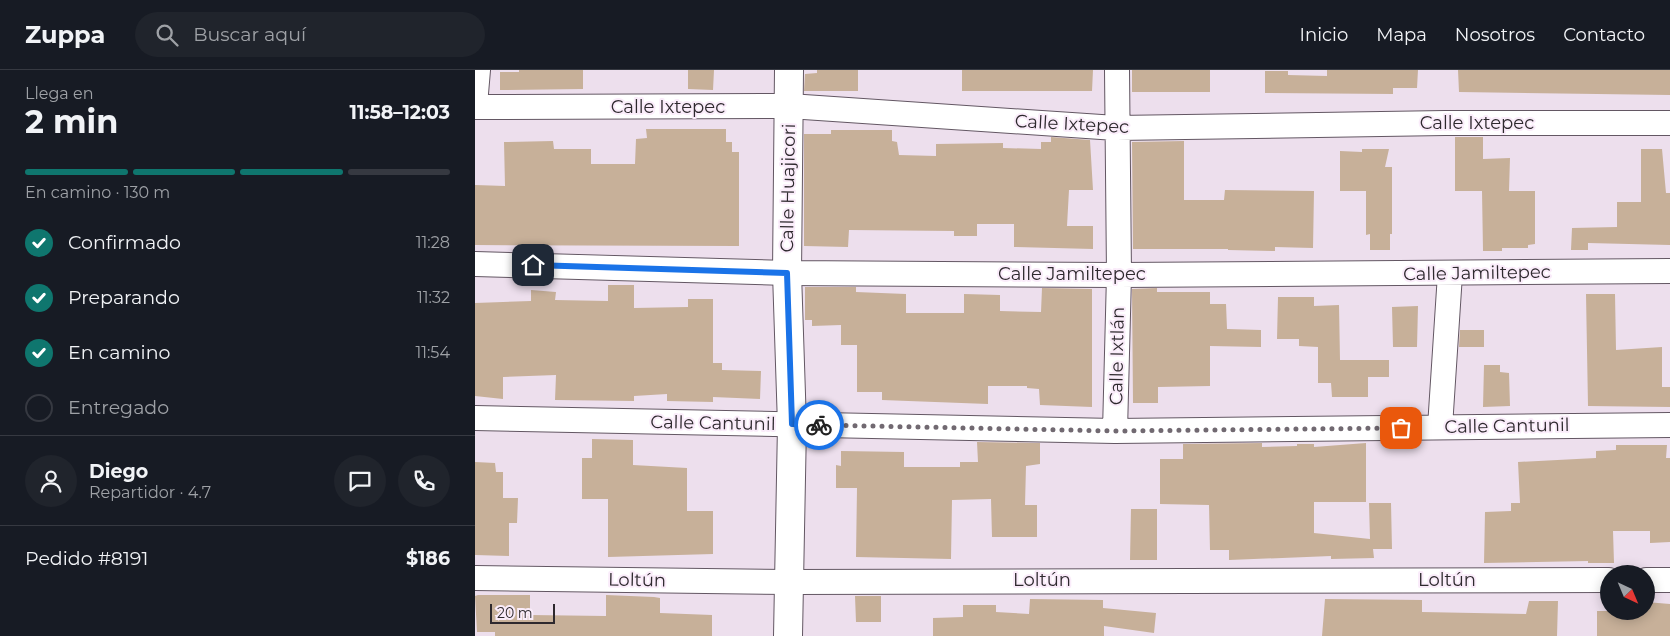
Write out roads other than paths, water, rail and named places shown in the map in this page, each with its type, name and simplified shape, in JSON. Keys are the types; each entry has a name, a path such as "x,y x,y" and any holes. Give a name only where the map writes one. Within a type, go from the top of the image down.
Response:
{"street":[{"path":"475,106 478,70"},
{"name":"Calle Huajicori","path":"788,636 792,424 787,273 789,70"},
{"name":"Calle Ixtlán","path":"1115,431 1119,275 1115,128 1117,70"},
{"name":"Calle Ixtepec","path":"475,106 789,106 1115,128 1445,123 1670,123"},
{"name":"Calle Jamiltepec","path":"475,264 787,273 1119,275 1670,271"},
{"path":"1440,427 1450,274"},
{"name":"Calle Cantunil","path":"475,418 1115,431 1670,425"},
{"name":"Loltún","path":"475,578 790,582 1600,580"},
{"path":"1655,580 1670,580"}]}
